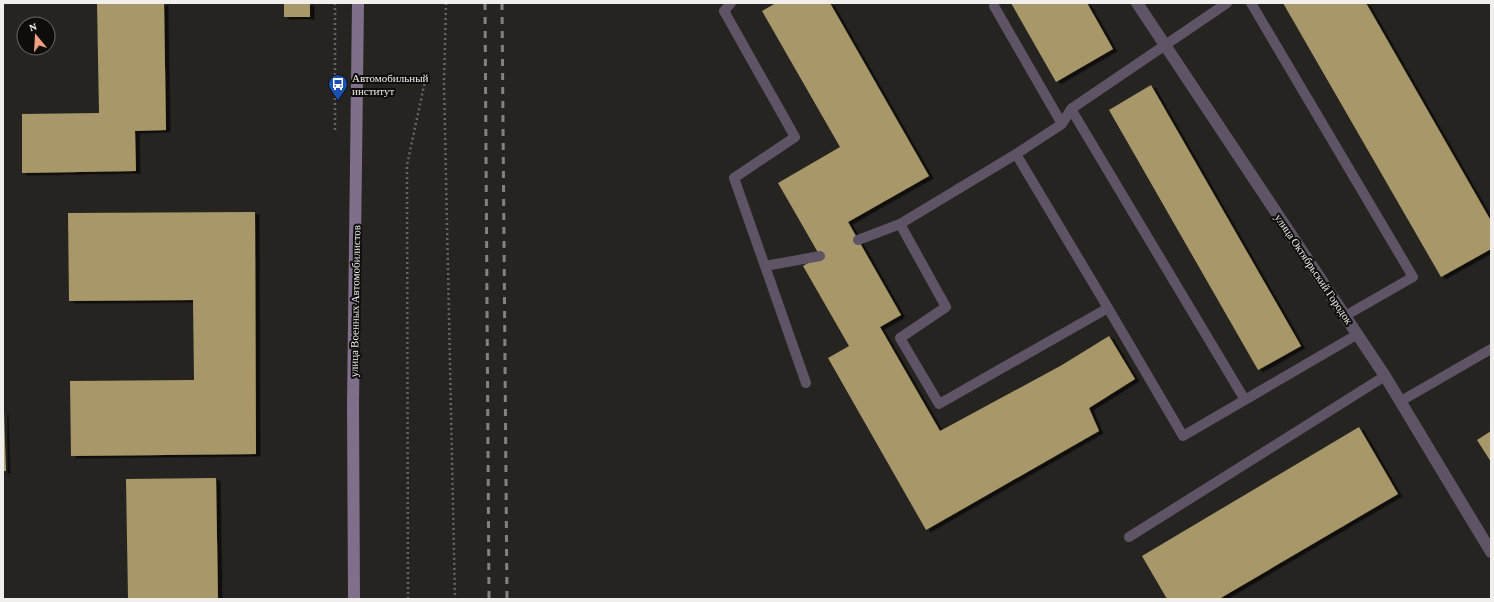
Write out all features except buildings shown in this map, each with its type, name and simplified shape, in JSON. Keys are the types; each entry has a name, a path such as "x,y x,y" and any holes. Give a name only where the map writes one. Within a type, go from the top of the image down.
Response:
{"street":[{"name":"улица Военных Автомобилистов","path":"354,599 354,404 358,3"},
{"name":"улица Октябрьский Городок","path":"1137,3 1401,400 1491,552"}],"lane":[{"path":"731,3 724,11 795,137 734,178 806,383"},
{"path":"858,240 900,224 1016,154 1062,124 1071,109 1227,3"},
{"path":"1251,3 1413,277 1345,316"},
{"path":"994,6 1062,124"},
{"path":"1071,109 1245,400"},
{"path":"1016,154 1183,436 1358,334"},
{"path":"900,224 946,307 900,338 939,404 1108,308"},
{"path":"765,266 820,256"},
{"path":"1401,400 1491,349"},
{"path":"1129,536 1385,376"}],"path":[{"path":"446,3 444,90 455,599"},
{"path":"408,599 407,165 425,81"}],"railway":[{"path":"485,3 489,599"},
{"path":"502,3 507,599"}],"place":[{"name":"Автомобильный институт","path":"338,101"}]}
